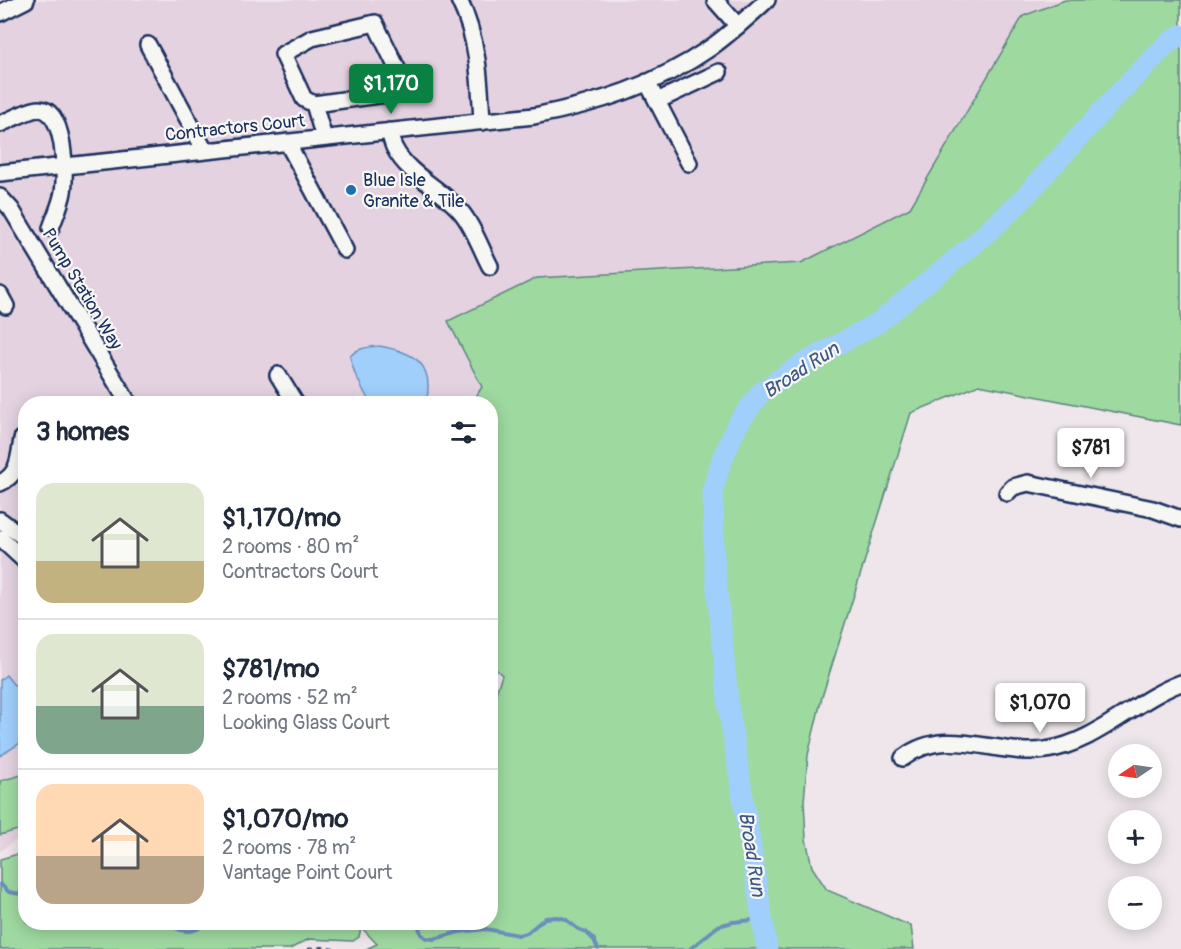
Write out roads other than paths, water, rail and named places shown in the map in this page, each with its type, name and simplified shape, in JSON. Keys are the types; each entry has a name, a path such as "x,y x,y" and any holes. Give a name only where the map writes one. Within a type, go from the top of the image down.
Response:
{"street":[{"path":"0,13 26,0"},
{"path":"459,0 475,45 482,122"},
{"path":"715,0 738,26"},
{"name":"Contractors Court","path":"0,173 482,122 562,111 594,103 647,82 709,49 766,0"},
{"path":"314,104 408,91 375,22 312,38 283,54 304,99 314,104 324,138"},
{"path":"148,45 205,151"},
{"path":"657,101 719,72"},
{"path":"647,82 689,163"},
{"path":"0,124 38,108 47,110 57,122 64,166 62,200 51,228"},
{"path":"389,131 395,148 407,164 462,213 490,266"},
{"path":"287,142 345,250"},
{"name":"Pump Station Way","path":"0,197 11,209 124,396"},
{"path":"278,375 291,396"},
{"path":"0,483 8,480 17,470 18,464"},
{"path":"1007,493 1013,487 1028,483 1153,509 1181,519"},
{"path":"0,520 18,533"},
{"path":"0,538 18,555"},
{"path":"903,758 922,746 947,741 1032,751 1067,745 1104,729 1155,694 1181,683"}],"water":[{"path":"379,346 412,356 425,369 428,378 427,396 366,396 355,374 350,357 359,350"},
{"path":"6,675 18,687 18,744 0,756 0,680"}],"waterway":[{"name":"Broad Run","path":"767,949 729,710 714,558 713,488 737,425 761,392 797,367 879,322 973,245 1017,205 1116,96 1167,44 1181,35"},
{"path":"0,884 9,892 18,894"},
{"path":"491,930 518,935 527,933 545,918 557,917 565,919 586,932 594,940 598,949"},
{"path":"690,949 718,926 762,919"},
{"path":"182,930 194,930"},
{"path":"420,930 426,938 434,939 477,930"}],"place":[{"name":"Blue Isle Granite & Tile","path":"351,190"}]}
